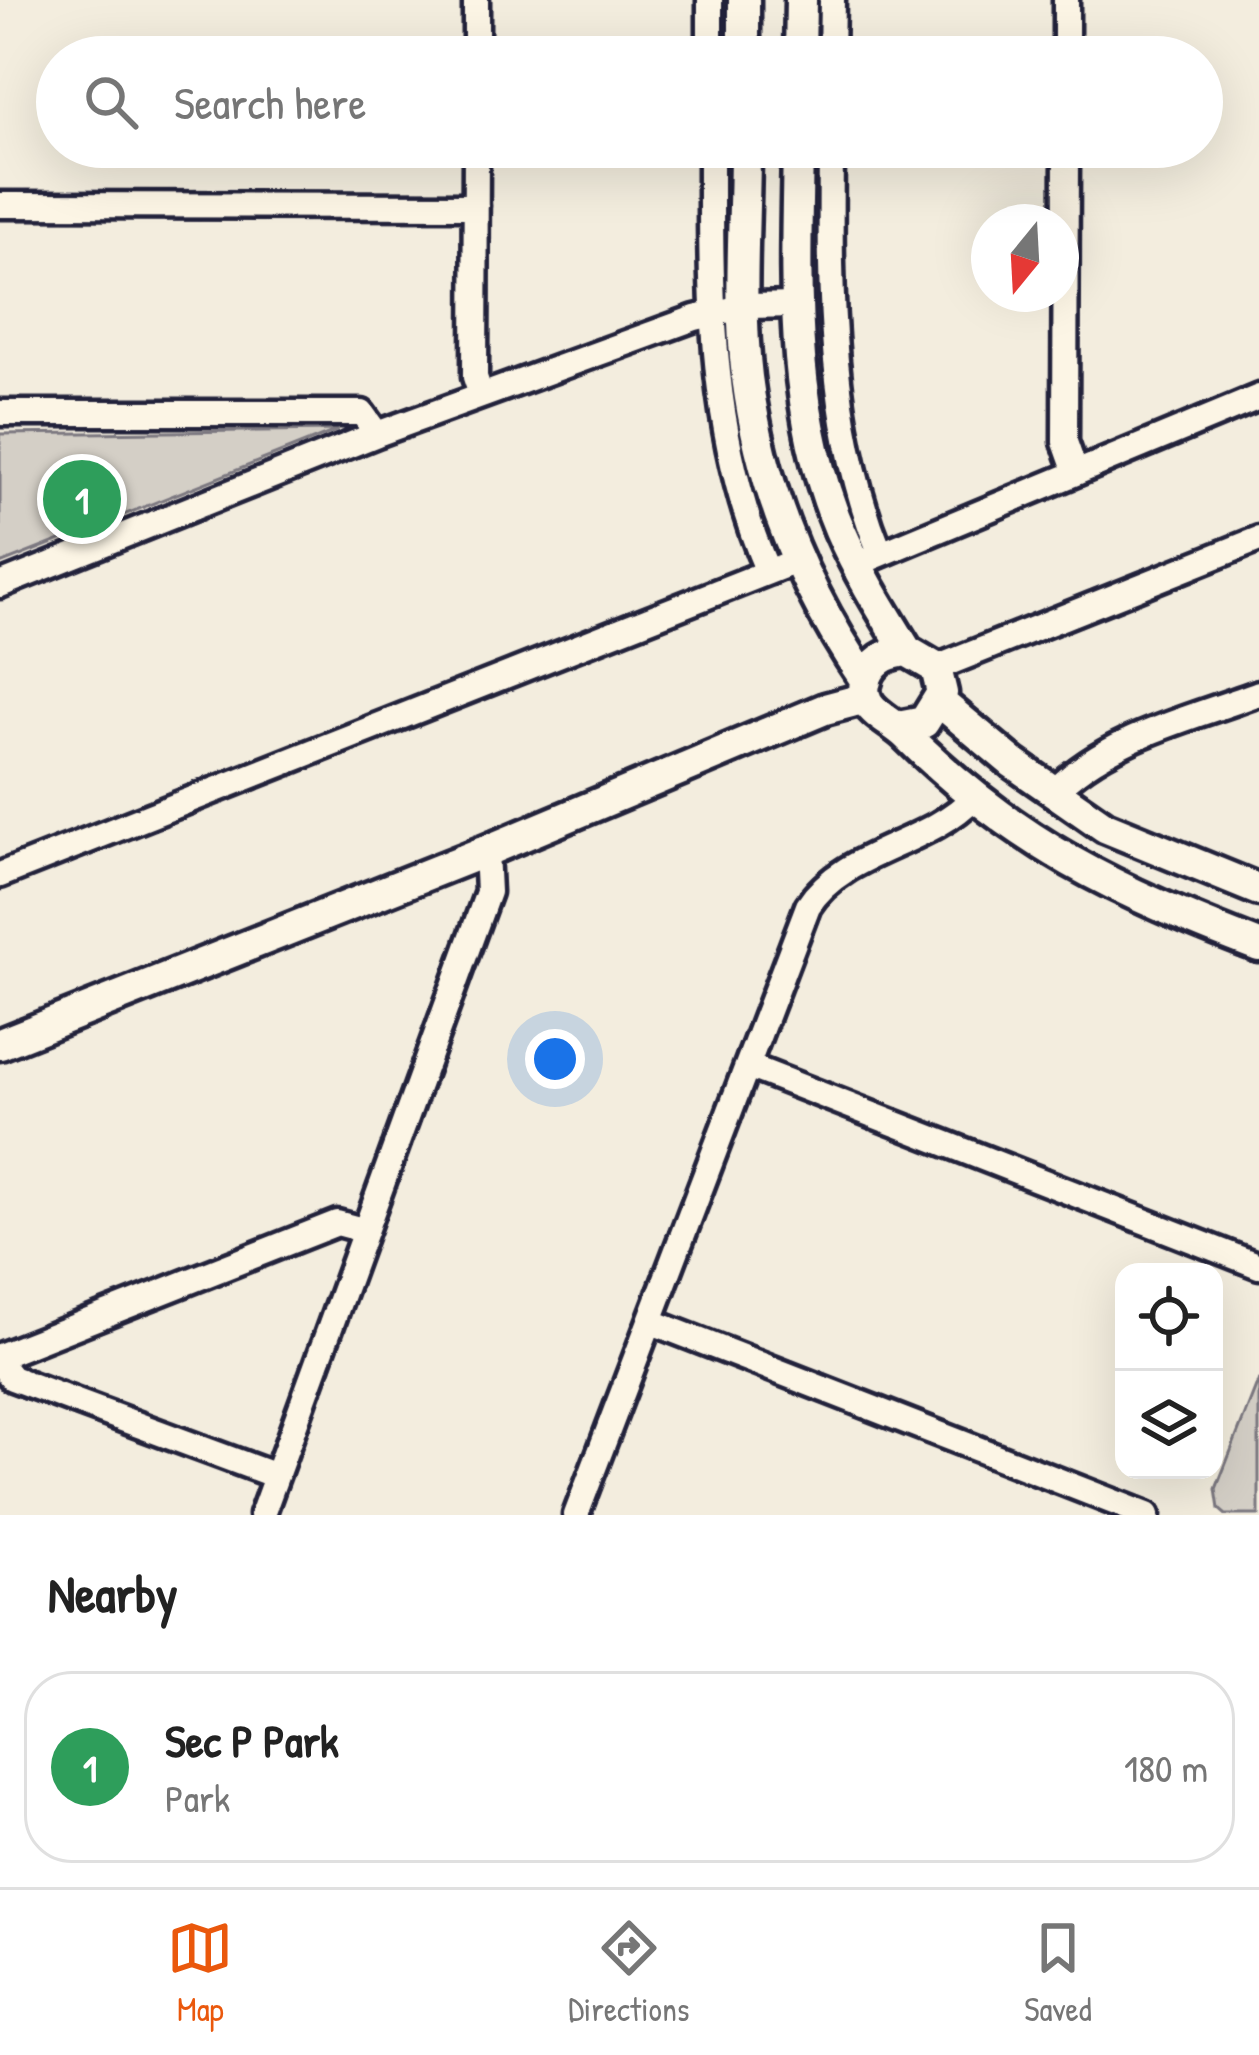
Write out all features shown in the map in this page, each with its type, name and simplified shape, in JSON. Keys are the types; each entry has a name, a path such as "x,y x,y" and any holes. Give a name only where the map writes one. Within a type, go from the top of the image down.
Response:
{"street":[{"path":"476,0 476,36"},
{"path":"710,0 710,36"},
{"path":"744,0 745,36"},
{"path":"800,36 801,0"},
{"path":"831,36 832,0"},
{"path":"1066,0 1066,36"},
{"path":"476,168 475,377 481,395"},
{"path":"710,168 712,313 731,468 782,567 866,690 873,712 898,727 974,797 1078,870 1259,946"},
{"path":"745,168 747,376 782,567"},
{"path":"798,168 799,362 818,463 868,558 907,651 936,668"},
{"path":"831,168 831,290 841,422 861,504 868,558"},
{"path":"1066,168 1065,442 1076,472"},
{"path":"0,205 476,206"},
{"path":"0,585 376,434 712,313 746,305 796,305"},
{"path":"868,558 1259,397"},
{"path":"0,413 362,413 376,434"},
{"path":"936,668 1259,539"},
{"path":"0,875 782,567"},
{"path":"0,1044 486,851 825,709 866,690 881,658 907,651"},
{"path":"936,668 940,702 1053,793 1132,840 1259,890"},
{"path":"1053,793 1071,773 1121,746 1259,693"},
{"path":"898,727 923,722 940,702"},
{"path":"576,1515 818,890 846,871 920,838 956,816 974,797"},
{"path":"262,1515 488,892 486,851"},
{"path":"748,1066 1259,1266"},
{"path":"276,1476 12,1378 0,1359 337,1223 363,1230"},
{"path":"652,1322 1147,1515"}],"shaded area":[{"path":"338,430 0,564 0,434"},
{"path":"1259,1379 1259,1515 1226,1515 1219,1509 1216,1489"}],"place":[{"name":"Sec P Park","path":"82,499"}]}
